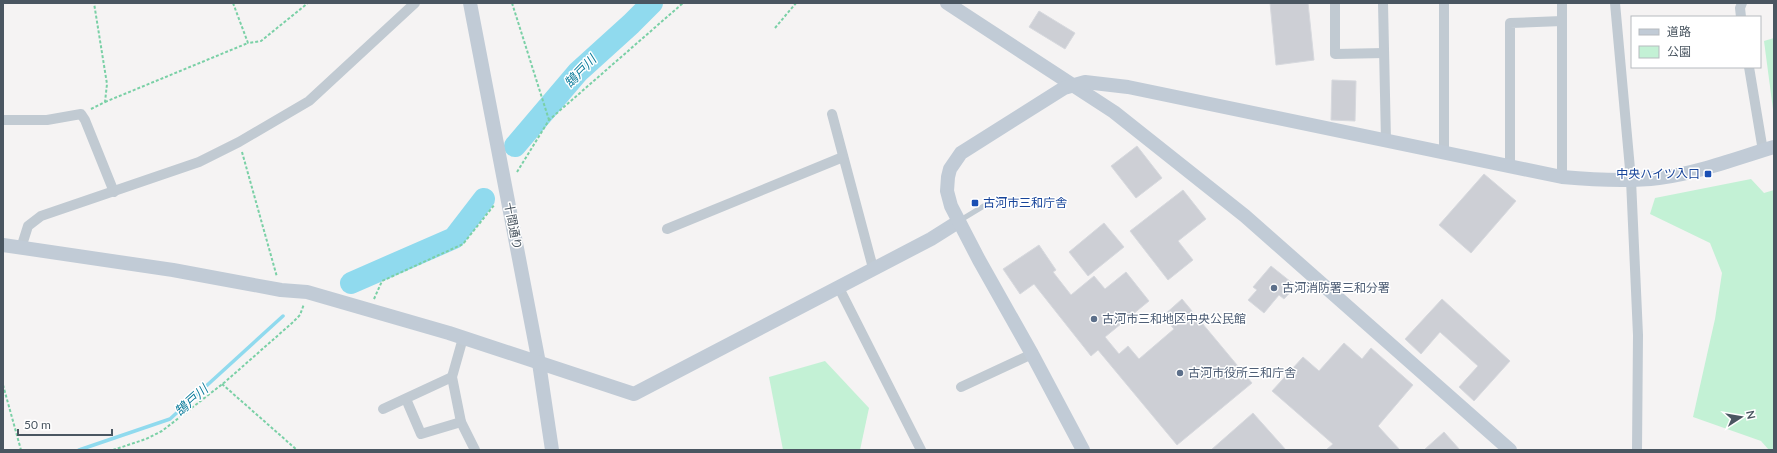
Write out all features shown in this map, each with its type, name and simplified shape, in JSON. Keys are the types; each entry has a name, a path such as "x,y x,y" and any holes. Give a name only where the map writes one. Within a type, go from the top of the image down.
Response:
{"street":[{"path":"21,248 28,226 33,221 200,162 239,142 309,101 415,3"},
{"name":"十間通り","path":"470,3 539,363 552,450"},
{"path":"947,3 1074,84 1114,112 1245,216 1510,450"},
{"path":"1335,3 1335,54 1384,53"},
{"path":"1383,3 1386,141"},
{"path":"1444,3 1444,154"},
{"path":"1562,3 1562,177"},
{"path":"1614,3 1631,180 1638,334 1637,450"},
{"path":"1741,16 1740,8 1742,3"},
{"path":"1510,166 1510,23 1562,21"},
{"path":"1083,450 1032,354 958,222 947,191 950,168 959,156 1042,100 1074,84 1085,82 1128,87 1444,154 1562,177 1631,180 1681,174 1768,149 1749,68"},
{"path":"3,120 47,120 81,114 85,120 114,192"},
{"path":"832,114 873,268"},
{"path":"667,229 843,157"},
{"path":"3,245 173,270 281,290 307,292 463,338 634,394 932,238 958,222"},
{"path":"838,286 921,450"},
{"path":"463,338 452,377 461,422 475,450"},
{"path":"961,387 1032,354"},
{"path":"383,409 452,377"},
{"path":"406,399 421,434 461,422"}],"lane":[{"path":"958,222 992,201"}],"path":[{"path":"94,3 107,84 106,102"},
{"path":"233,3 248,43"},
{"path":"81,114 106,102 248,43 262,41 308,3"},
{"path":"512,3 549,120"},
{"path":"369,311 382,281 463,244 506,190 549,120 682,3"},
{"path":"775,28 796,3"},
{"path":"239,142 281,290"},
{"path":"114,450 146,439 162,431 222,384 300,315 307,292"},
{"path":"222,384 297,450"},
{"path":"3,385 21,450"}],"green space":[{"path":"1774,38 1774,117 1764,41"},
{"path":"1751,179 1764,193 1774,190 1774,450 1769,450 1761,441 1693,417 1715,319 1722,273 1710,243 1650,214 1655,198"},
{"path":"825,361 869,408 860,450 783,450 769,377"}],"building":[{"path":"1270,3 1308,3 1314,60 1276,65"},
{"path":"1039,11 1075,33 1065,49 1029,27"},
{"path":"1332,80 1356,81 1355,121 1331,120"},
{"path":"1137,146 1162,178 1136,198 1111,166"},
{"path":"1484,174 1516,201 1471,253 1439,225"},
{"path":"1183,190 1206,219 1178,241 1193,260 1168,280 1130,231"},
{"path":"1104,223 1124,247 1088,276 1069,252"},
{"name":"古河市役所三和庁舎","path":"1039,245 1056,270 1053,272 1071,295 1094,276 1105,289 1126,272 1149,301 1105,337 1119,354 1128,346 1139,359 1174,329 1163,316 1182,299 1252,383 1177,445 1098,350 1091,356 1034,284 1020,294 1003,269"},
{"name":"古河消防署三和分署","path":"1271,266 1296,286 1284,299 1279,295 1264,313 1248,300 1257,290 1253,287"},
{"path":"1442,299 1510,361 1474,401 1459,387 1478,366 1440,332 1421,354 1405,339"},
{"path":"1344,343 1362,359 1371,348 1413,385 1378,426 1400,450 1326,450 1333,444 1272,391 1303,357 1319,371"},
{"path":"1253,413 1286,450 1211,450"},
{"path":"1444,432 1460,450 1424,450"}],"waterway":[{"name":"鵠戸川","path":"515,146 578,72 652,3"},
{"name":"鵠戸川","path":"351,283 454,238 484,199"},
{"name":"鵠戸川","path":"79,450 170,419 283,316"}],"place":[{"name":"中央ハイツ入口","path":"1708,174"},
{"name":"古河市三和庁舎","path":"975,203"},
{"name":"古河消防署三和分署","path":"1274,288"},
{"name":"古河市三和地区中央公民館","path":"1094,319"},
{"name":"古河市役所三和庁舎","path":"1180,373"}]}
